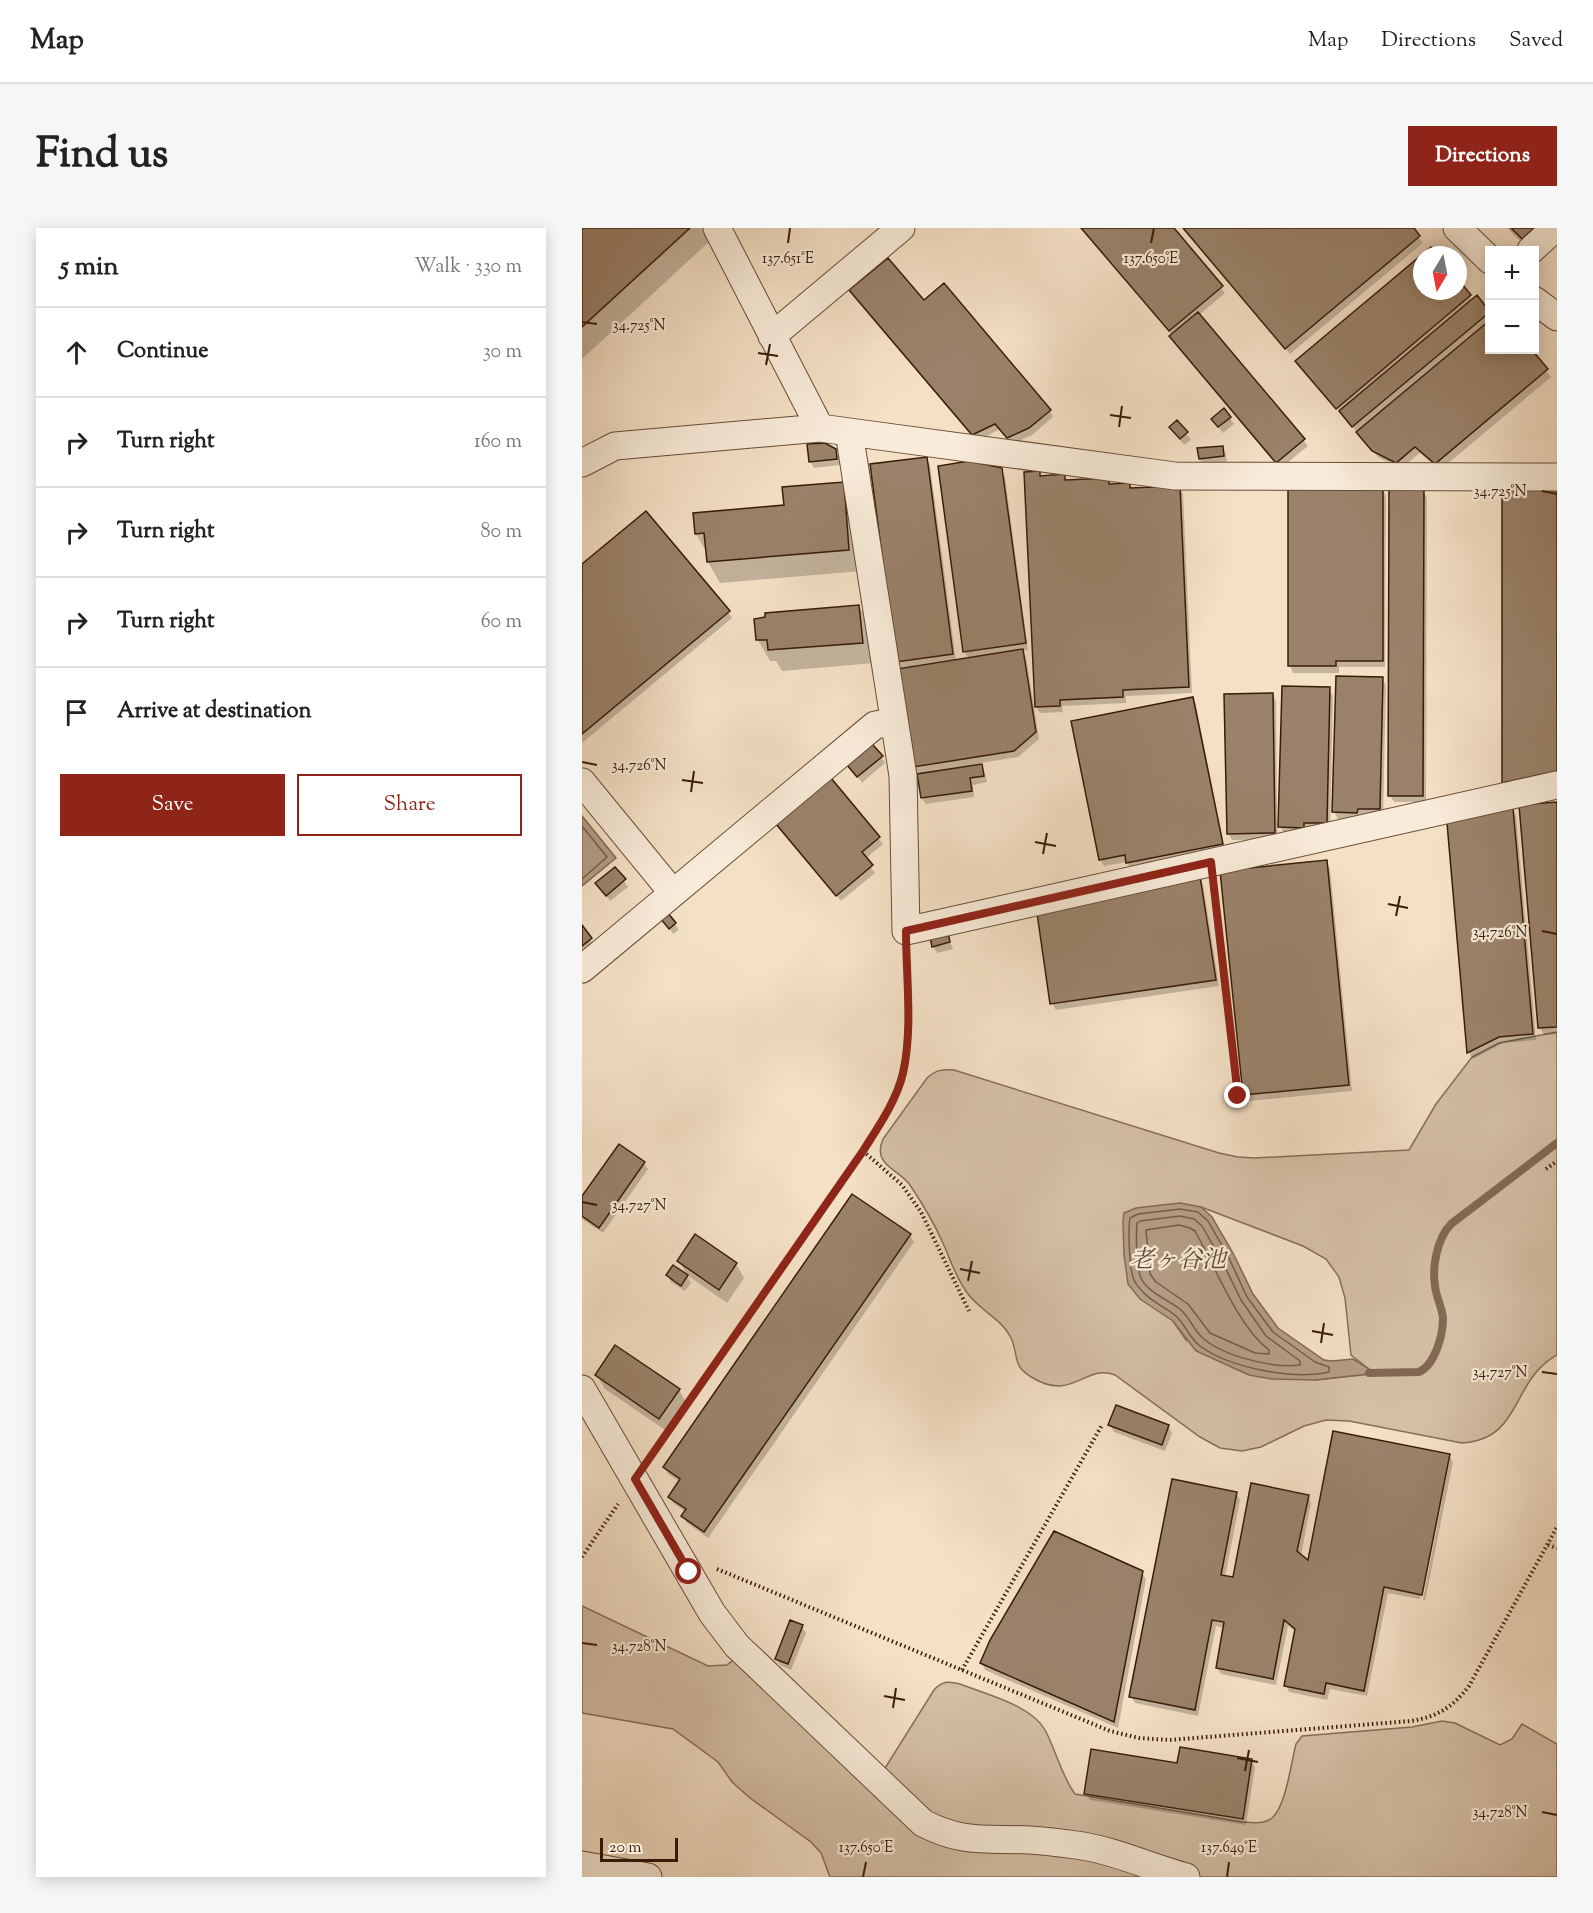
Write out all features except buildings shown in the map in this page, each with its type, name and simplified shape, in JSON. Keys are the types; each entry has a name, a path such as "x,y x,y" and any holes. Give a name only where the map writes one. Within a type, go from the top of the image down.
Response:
{"street":[{"path":"717,228 820,428"},
{"path":"772,336 901,228"},
{"path":"1457,228 1485,255"},
{"path":"1535,246 1555,228"},
{"path":"1539,304 1557,317"},
{"path":"582,463 615,446 820,428 1175,476 1557,477"},
{"path":"849,432 903,776 906,931 1557,786"},
{"path":"582,969 875,725 894,722"},
{"path":"582,782 673,893"},
{"path":"582,1389 712,1613 737,1646 923,1823 942,1833 962,1838 1030,1840 1078,1845 1124,1856 1186,1877"},
{"path":"582,1865 648,1877"}],"path":[{"path":"1211,862 1238,1096"},
{"path":"582,1557 863,1151 893,1100 902,1075 907,1049 906,931"},
{"path":"863,1151 902,1185 921,1212 969,1311"},
{"path":"1546,1169 1557,1161"},
{"path":"962,1670 1102,1425"},
{"path":"689,1572 704,1563 1110,1731 1139,1738 1169,1740 1411,1721 1428,1718 1444,1711 1458,1700 1469,1686 1557,1527"},
{"path":"1548,1545 1557,1548"}],"shaded area":[{"path":"1557,1032 1557,1355 1542,1366 1531,1379 1515,1407 1496,1431 1482,1439 1462,1443 1349,1421 1326,1420 1304,1426 1261,1447 1242,1451 1220,1448 1200,1437 1115,1375 1096,1374 1059,1386 1033,1378 1018,1364 1013,1343 1006,1330 973,1300 964,1288 935,1226 910,1185 883,1160 881,1155 880,1148 883,1139 927,1078 936,1072 946,1070 954,1070 1238,1157 1409,1150 1436,1104 1472,1057 1499,1043","holes":["1201,1207 1303,1246 1326,1259 1339,1277 1345,1298 1351,1355 1369,1369 1369,1374 1315,1380 1186,1340 1173,1321"]},
{"path":"582,1606 708,1666 727,1665 736,1658 882,1773 934,1690 943,1683 952,1682 1007,1701 1038,1721 1045,1730 1075,1794 1243,1822 1266,1821 1277,1812 1287,1784 1296,1744 1302,1736 1412,1727 1442,1721 1455,1723 1500,1745 1512,1739 1522,1724 1557,1744 1557,1877 830,1877 821,1853 811,1842 750,1798 732,1782 718,1762 673,1729 582,1713"}],"water":[{"path":"582,816 616,858 582,886"},
{"name":"老ヶ谷池","path":"1180,1203 1201,1207 1212,1217 1253,1294 1278,1328 1324,1360 1353,1359 1369,1369 1369,1374 1315,1380 1272,1379 1249,1375 1196,1351 1173,1321 1140,1299 1128,1284 1124,1255 1124,1213 1136,1208"}],"waterway":[{"path":"1369,1373 1419,1372 1430,1363 1440,1341 1443,1325 1434,1270 1439,1245 1446,1230 1557,1143"}],"route":[{"path":"689,1572 635,1479 863,1151 893,1100 902,1075 907,1049 906,931 1211,862 1238,1096"}]}
